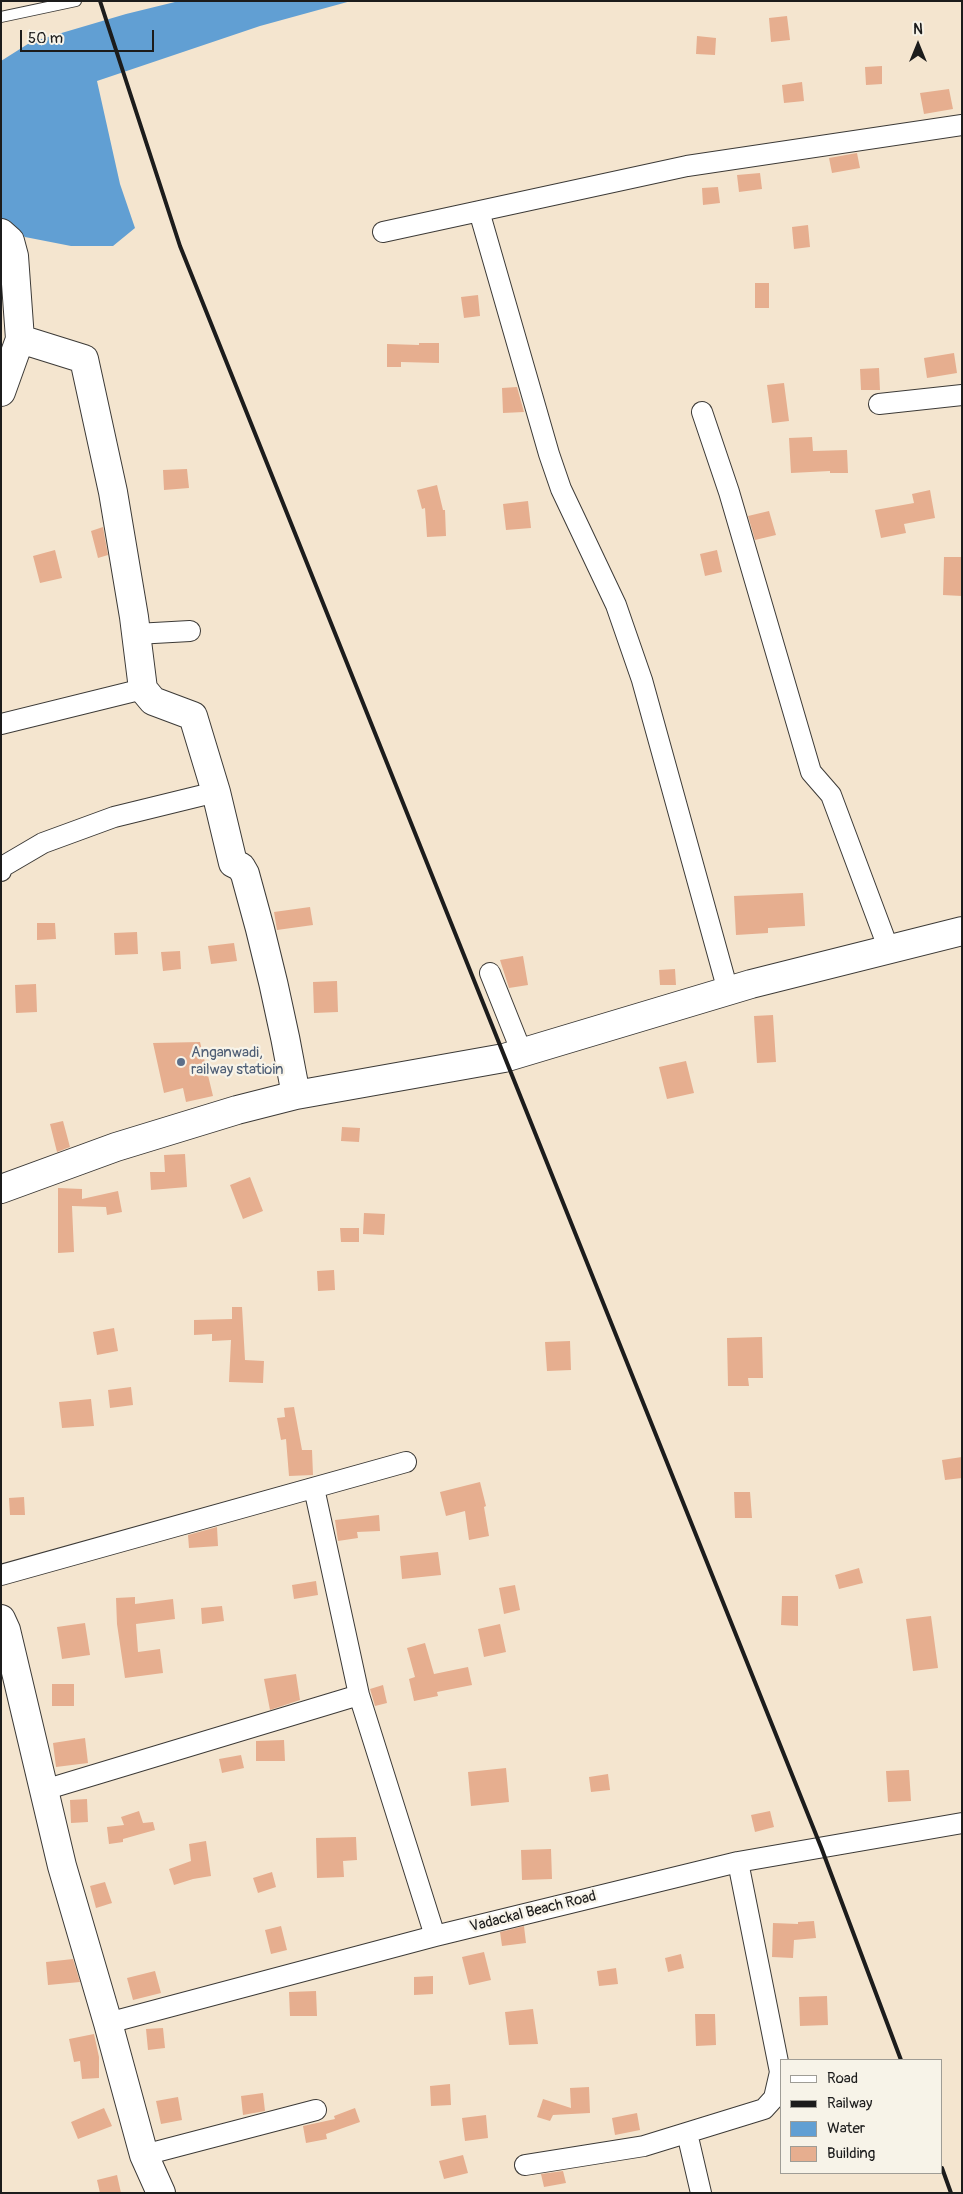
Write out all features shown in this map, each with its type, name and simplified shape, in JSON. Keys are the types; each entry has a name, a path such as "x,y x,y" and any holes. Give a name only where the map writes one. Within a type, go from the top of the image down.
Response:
{"main road":[{"path":"1,233 10,241 14,256 20,339 1,392"},
{"path":"20,339 84,358 113,492 143,690 154,701 193,716 216,792 233,863 241,868 245,874 264,937 296,1096"},
{"path":"1,1189 116,1147 238,1110 296,1096 504,1058 728,991 962,931"},
{"path":"1,1619 6,1630 62,1866 144,2155 161,2193"}],"street":[{"path":"383,232 687,166 962,125"},
{"path":"479,211 549,454 561,489 616,605 642,680 728,991"},
{"path":"879,404 962,395"},
{"path":"702,412 734,510 811,772 831,795 889,950"},
{"path":"136,634 190,632"},
{"path":"1,724 143,690"},
{"path":"1,871 2,867 52,840 114,817 216,792"},
{"path":"490,973 522,1053"},
{"path":"1,1575 406,1462"},
{"path":"314,1488 359,1695 435,1936"},
{"path":"44,1790 359,1695"},
{"name":"Vadackal Beach Road","path":"108,2023 435,1936 738,1862 962,1823"},
{"path":"525,2164 644,2146 764,2109 774,2098 780,2072 738,1862"},
{"path":"144,2155 316,2110"},
{"path":"687,2133 701,2193"}],"lane":[{"path":"1,17 76,1"}],"water":[{"path":"179,1 351,1 260,26 97,81 120,184 135,228 113,246 71,246 25,237 1,221 1,61 31,42 126,14"}],"building":[{"path":"787,16 790,40 771,42 769,18"},
{"path":"697,36 716,38 715,55 696,54"},
{"path":"882,66 882,84 866,85 865,67"},
{"path":"802,82 804,101 784,103 782,85"},
{"path":"949,89 953,109 924,114 920,93"},
{"path":"857,153 860,168 832,173 829,158"},
{"path":"760,173 762,189 739,192 737,175"},
{"path":"718,187 720,203 703,205 702,188"},
{"path":"808,225 810,247 794,249 792,227"},
{"path":"755,283 769,283 769,308 755,308"},
{"path":"478,295 480,316 464,318 461,297"},
{"path":"419,343 439,343 439,363 401,362 401,367 387,367 387,344 419,345"},
{"path":"954,353 957,373 927,378 924,358"},
{"path":"879,368 880,390 861,390 860,369"},
{"path":"784,383 789,421 772,423 767,385"},
{"path":"517,387 524,412 503,413 502,388"},
{"path":"812,437 813,451 847,450 848,473 830,473 830,471 791,473 789,438"},
{"path":"187,469 189,488 164,490 163,470"},
{"path":"437,485 443,510 445,510 446,536 427,537 425,508 422,509 417,490"},
{"path":"930,490 935,518 904,524 906,533 881,538 875,510 914,503 912,494"},
{"path":"528,501 531,528 506,530 503,504"},
{"path":"769,511 776,535 755,540 748,516"},
{"path":"103,527 108,555 98,558 91,531"},
{"path":"55,550 62,578 40,583 33,556"},
{"path":"717,550 722,572 705,576 700,554"},
{"path":"944,557 962,557 962,596 943,595"},
{"path":"803,893 805,926 768,928 768,933 736,935 734,896"},
{"path":"310,907 313,925 277,930 274,912"},
{"path":"37,923 55,923 56,939 37,940"},
{"path":"137,932 138,954 115,955 114,933"},
{"path":"234,943 237,961 211,964 208,946"},
{"path":"180,951 181,969 163,971 161,952"},
{"path":"523,956 528,985 509,988 500,960"},
{"path":"675,969 676,985 660,985 659,970"},
{"path":"337,981 338,1012 314,1013 313,982"},
{"path":"36,984 37,1012 16,1013 15,985"},
{"path":"773,1015 776,1062 757,1063 754,1016"},
{"name":"Anganwadi, railway statioin","path":"200,1042 213,1096 186,1102 183,1088 164,1093 153,1043"},
{"path":"686,1061 694,1093 667,1099 659,1067"},
{"path":"63,1121 70,1147 57,1152 50,1124"},
{"path":"342,1127 360,1128 359,1142 341,1141"},
{"path":"185,1154 187,1187 151,1190 150,1172 165,1172 164,1155"},
{"path":"250,1177 263,1211 243,1219 230,1185"},
{"path":"58,1188 82,1189 82,1199 118,1191 122,1212 107,1215 106,1207 72,1206 74,1252 58,1253"},
{"path":"364,1213 385,1214 384,1235 363,1234"},
{"path":"340,1228 359,1228 359,1242 341,1242"},
{"path":"334,1270 335,1290 318,1291 317,1271"},
{"path":"232,1307 242,1307 245,1360 264,1361 263,1383 229,1382 231,1340 212,1341 212,1334 194,1335 194,1320 232,1319"},
{"path":"114,1328 118,1351 97,1355 93,1332"},
{"path":"762,1337 763,1378 748,1378 749,1386 728,1386 727,1338"},
{"path":"570,1341 571,1370 547,1371 545,1342"},
{"path":"131,1387 133,1405 110,1408 108,1390"},
{"path":"91,1399 94,1426 62,1428 59,1402"},
{"path":"294,1407 302,1450 312,1450 313,1475 289,1476 286,1439 281,1440 277,1418 285,1417 284,1408"},
{"path":"962,1457 962,1478 945,1480 942,1460"},
{"path":"480,1482 486,1506 484,1507 489,1536 469,1540 465,1511 446,1516 440,1492"},
{"path":"734,1492 750,1492 752,1518 735,1518"},
{"path":"24,1497 25,1515 10,1515 9,1498"},
{"path":"379,1515 380,1531 357,1532 358,1538 338,1541 335,1520"},
{"path":"217,1527 218,1546 189,1548 188,1535"},
{"path":"438,1552 441,1575 402,1579 400,1556"},
{"path":"859,1568 863,1583 839,1589 835,1575"},
{"path":"316,1581 318,1595 294,1599 292,1585"},
{"path":"515,1585 520,1610 504,1614 499,1588"},
{"path":"782,1596 798,1596 798,1626 781,1625"},
{"path":"135,1597 135,1604 173,1599 175,1619 136,1624 138,1652 160,1649 163,1673 125,1678 117,1624 116,1598"},
{"path":"222,1606 224,1621 202,1624 201,1608"},
{"path":"931,1616 938,1668 913,1671 906,1619"},
{"path":"85,1623 90,1655 62,1659 57,1627"},
{"path":"500,1624 506,1652 484,1657 478,1629"},
{"path":"425,1643 434,1674 468,1667 472,1685 437,1692 438,1696 414,1701 409,1679 415,1677 407,1648"},
{"path":"296,1674 300,1700 270,1710 264,1679"},
{"path":"52,1684 74,1684 74,1706 52,1706"},
{"path":"383,1685 387,1703 375,1706 370,1689"},
{"path":"85,1738 88,1763 56,1767 53,1743"},
{"path":"284,1740 285,1761 256,1761 256,1741"},
{"path":"241,1755 244,1768 222,1773 219,1759"},
{"path":"506,1768 509,1802 471,1806 468,1772"},
{"path":"909,1770 911,1801 888,1802 886,1771"},
{"path":"608,1774 610,1790 591,1792 589,1777"},
{"path":"87,1799 88,1822 71,1823 70,1800"},
{"path":"139,1811 143,1823 153,1822 155,1830 123,1839 123,1842 109,1844 107,1827 124,1825 121,1817"},
{"path":"770,1811 774,1827 755,1832 751,1815"},
{"path":"356,1837 357,1860 343,1861 344,1877 317,1878 316,1838"},
{"path":"206,1841 211,1876 174,1885 169,1869 191,1861 189,1844"},
{"path":"551,1849 552,1879 522,1880 521,1850"},
{"path":"272,1872 276,1887 258,1893 253,1878"},
{"path":"105,1882 112,1903 96,1908 90,1886"},
{"path":"814,1921 816,1938 794,1940 793,1958 772,1957 773,1923 798,1924 798,1922"},
{"path":"281,1926 287,1950 271,1954 265,1930"},
{"path":"524,1926 526,1943 502,1946 500,1932"},
{"path":"484,1952 491,1980 469,1985 462,1957"},
{"path":"681,1954 684,1968 668,1972 665,1958"},
{"path":"73,1959 80,1982 48,1985 46,1962"},
{"path":"616,1968 618,1984 599,1986 597,1971"},
{"path":"155,1971 161,1993 133,2000 127,1978"},
{"path":"433,1976 433,1994 414,1995 414,1977"},
{"path":"316,1991 317,2016 290,2016 289,1992"},
{"path":"827,1996 828,2025 800,2026 799,1997"},
{"path":"533,2009 538,2044 509,2045 505,2012"},
{"path":"695,2014 715,2014 716,2045 696,2046"},
{"path":"163,2028 165,2048 148,2050 146,2029"},
{"path":"94,2034 99,2057 99,2078 82,2079 80,2061 74,2062 69,2039"},
{"path":"450,2084 451,2105 431,2106 430,2086"},
{"path":"589,2087 590,2113 553,2115 550,2121 537,2117 543,2099 571,2108 570,2088"},
{"path":"263,2093 265,2111 243,2115 241,2096"},
{"path":"178,2097 182,2120 161,2124 156,2101"},
{"path":"104,2108 112,2126 78,2139 71,2122"},
{"path":"355,2108 360,2122 326,2134 327,2139 306,2143 303,2126 335,2119 334,2116"},
{"path":"637,2113 640,2130 615,2135 612,2118"},
{"path":"486,2115 488,2138 465,2141 462,2118"},
{"path":"463,2155 468,2173 444,2179 439,2161"},
{"path":"563,2171 566,2183 544,2187 541,2174"},
{"path":"117,2175 121,2193 100,2193 97,2180"}],"railway":[{"path":"100,1 180,246 821,1847 901,2059"},
{"path":"943,2171 951,2193"}],"place":[{"name":"Anganwadi, railway statioin","path":"181,1062"}]}
